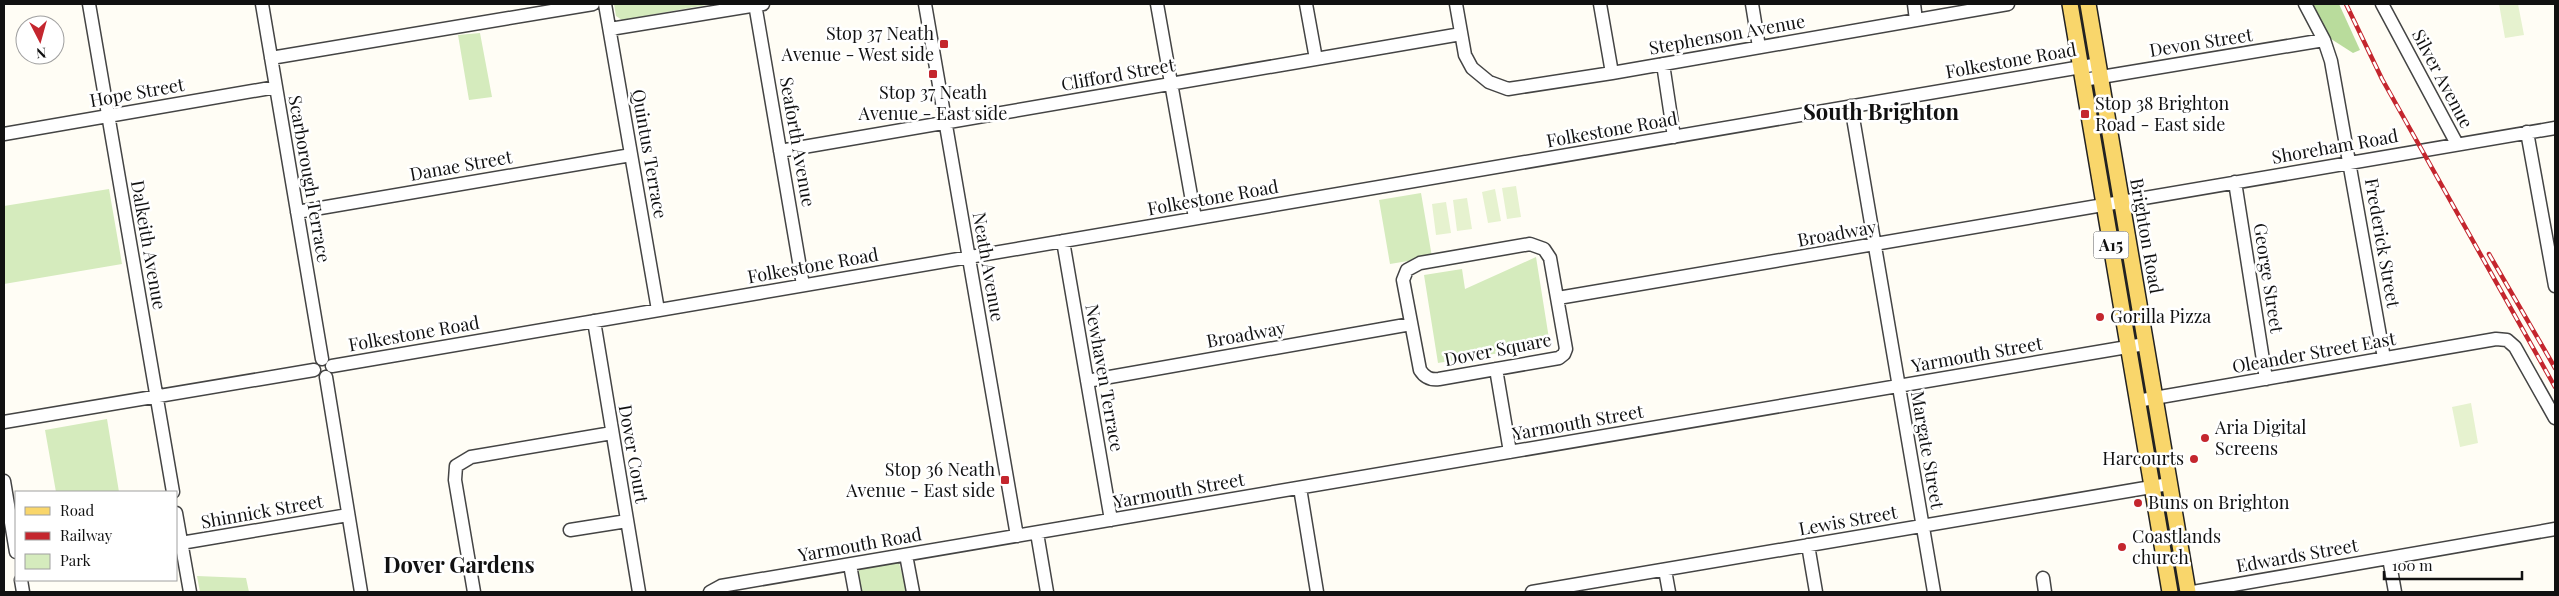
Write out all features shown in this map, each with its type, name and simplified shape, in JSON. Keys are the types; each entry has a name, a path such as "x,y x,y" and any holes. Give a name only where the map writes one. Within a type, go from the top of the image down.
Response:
{"main road":[{"name":"Brighton Road","path":"2070,4 2170,592"},
{"name":"Brighton Road","path":"2088,4 2188,592"}],"street":[{"name":"Dalkeith Avenue","path":"89,4 173,491"},
{"name":"Scarborough Terrace","path":"262,4 297,212 327,367 348,515 362,592"},
{"path":"271,58 593,4"},
{"name":"Quintus Terrace","path":"605,4 658,310"},
{"path":"610,29 758,4"},
{"name":"Seaforth Avenue","path":"758,4 780,151 803,285"},
{"name":"Neath Avenue","path":"925,4 1017,536"},
{"path":"1157,4 1195,218"},
{"path":"1306,4 1316,59"},
{"path":"1456,4 1461,34"},
{"path":"1600,4 1612,73"},
{"path":"1752,4 1759,46"},
{"path":"1914,4 1916,20"},
{"name":"Stephenson Avenue","path":"1461,34 1465,55 1472,68 1496,86 1516,88 2008,4"},
{"name":"Frederick Street","path":"2305,4 2324,40 2331,61 2348,158 2351,162 2384,358"},
{"name":"Silver Avenue","path":"2382,4 2457,144"},
{"name":"Clifford Street","path":"780,151 1461,34"},
{"name":"Devon Street","path":"2082,73 2324,40"},
{"path":"1663,64 1674,137"},
{"name":"Folkestone Road","path":"327,367 1851,106 2082,73"},
{"name":"Hope Street","path":"4,134 276,87"},
{"name":"Margate Street","path":"1851,106 1934,592"},
{"name":"Shoreham Road","path":"2121,202 2555,128"},
{"path":"2527,132 2550,229 2555,286"},
{"name":"Danae Street","path":"297,212 631,155"},
{"name":"George Street","path":"2235,182 2266,379"},
{"name":"Broadway","path":"1558,298 1875,246 2121,202"},
{"name":"Newhaven Terrace","path":"1063,241 1111,520"},
{"name":"Dover Square","path":"1530,244 1538,245 1550,258 1566,349 1559,358 1439,379 1423,375 1420,370 1411,324 1403,280 1407,270 1420,263 1530,244"},
{"name":"Dover Court","path":"594,321 639,592"},
{"name":"Broadway","path":"1087,381 1411,324"},
{"name":"Oleander Street East","path":"2137,401 2496,339 2506,340 2515,348 2555,418"},
{"name":"Yarmouth Street","path":"1017,536 2145,344"},
{"path":"4,422 314,370 315,364 327,367"},
{"path":"1496,369 1510,452"},
{"path":"474,592 455,480 456,466 471,457 612,433"},
{"path":"4,480 15,546"},
{"name":"Lewis Street","path":"1532,592 2169,484"},
{"path":"1300,488 1317,592"},
{"name":"Shinnick Street","path":"182,543 348,515"},
{"path":"570,530 627,521"},
{"path":"178,523 190,592"},
{"name":"Edwards Street","path":"2193,592 2555,529"},
{"path":"1038,533 1047,592"},
{"name":"Yarmouth Road","path":"710,592 721,586 1017,536"},
{"path":"1808,545 1816,592"},
{"path":"906,555 913,592"},
{"path":"2389,558 2395,592"},
{"path":"850,565 855,592"},
{"path":"1665,570 1669,592"},
{"path":"2043,578 2046,592"}],"green space":[{"path":"614,4 712,4 622,20 616,16"},
{"path":"2312,4 2339,4 2360,50 2353,53 2328,37"},
{"path":"2499,4 2518,4 2524,35 2505,38"},
{"path":"480,33 492,97 469,100 458,35"},
{"path":"1516,186 1521,217 1507,219 1502,188"},
{"path":"109,189 122,264 4,284 4,206"},
{"path":"1495,189 1501,221 1488,223 1482,192"},
{"path":"1421,193 1432,257 1390,264 1379,200"},
{"path":"1467,198 1472,229 1457,231 1453,200"},
{"path":"1446,202 1451,233 1436,235 1432,204"},
{"path":"1536,257 1550,345 1438,363 1424,275 1462,269 1465,289"},
{"path":"2471,403 2478,443 2460,447 2452,407"},
{"path":"107,419 119,491 56,491 45,430"},
{"path":"895,562 899,563 907,592 860,592 857,575 859,570"},
{"path":"197,576 246,578 249,592 200,592"}],"railway":[{"path":"2346,4 2382,79 2555,387"},
{"path":"2489,254 2555,368"}],"place":[{"name":"Stop 37 Neath Avenue - West side","path":"944,44"},
{"name":"Stop 37 Neath Avenue - East side","path":"933,74"},
{"name":"Stop 38 Brighton Road - East side","path":"2085,114"},
{"name":"Gorilla Pizza","path":"2100,317"},
{"name":"Aria Digital Screens","path":"2205,438"},
{"name":"Harcourts","path":"2194,459"},
{"name":"Stop 36 Neath Avenue - East side","path":"1005,480"},
{"name":"Buns on Brighton","path":"2138,503"},
{"name":"Coastlands church","path":"2122,547"}],"district":[{"name":"South Brighton","path":"1881,112"},
{"name":"Dover Gardens","path":"459,565"}]}
